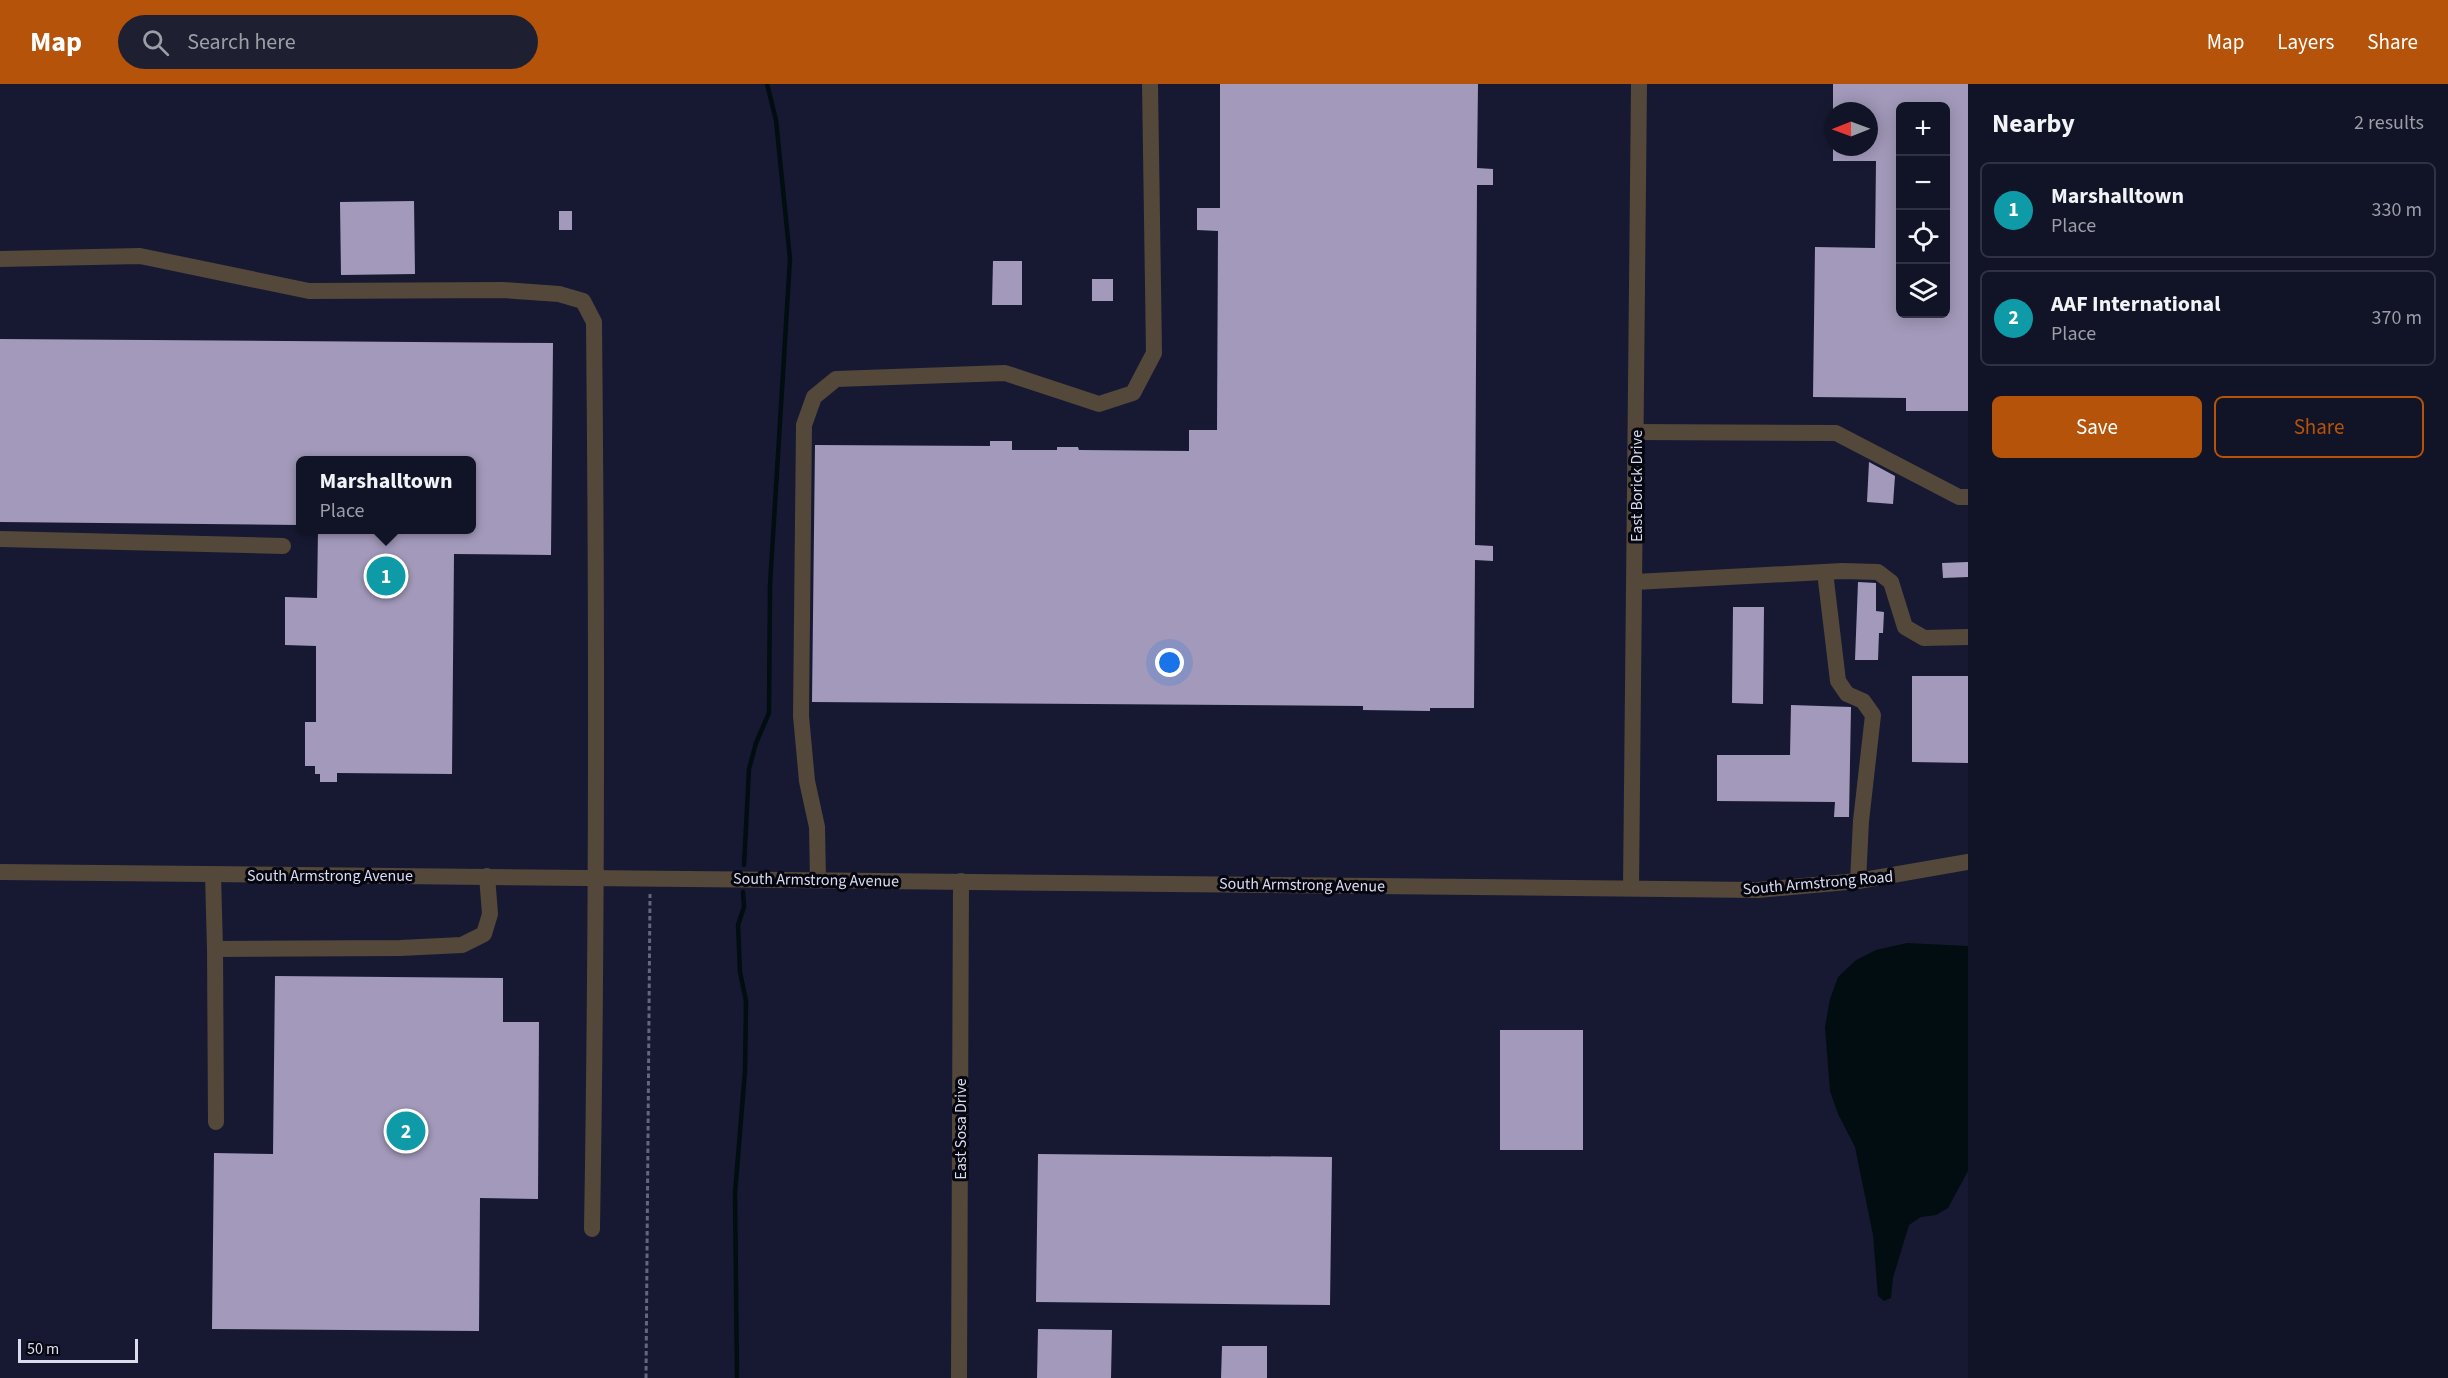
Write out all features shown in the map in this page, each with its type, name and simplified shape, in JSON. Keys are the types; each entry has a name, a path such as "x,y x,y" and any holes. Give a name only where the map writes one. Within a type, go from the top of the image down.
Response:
{"street":[{"path":"818,880 817,827 807,781 801,716 804,425 814,397 836,379 1005,373 1099,404 1133,393 1154,353 1150,84"},
{"name":"East Borick Drive","path":"1631,888 1639,84"},
{"path":"0,259 140,256 309,291 503,290 559,294 583,301 594,322 596,877 592,1229"},
{"path":"1636,432 1836,433 1959,497 1968,496"},
{"path":"0,539 283,546"},
{"path":"1825,572 1838,681 1847,694 1863,701 1873,715 1861,821 1858,881"},
{"path":"1635,582 1825,572 1878,572 1891,582 1905,627 1924,638 1968,637"},
{"name":"South Armstrong Road","path":"1631,888 1758,890 1858,881 1968,862"},
{"name":"South Armstrong Avenue","path":"0,872 1631,888"},
{"path":"213,874 216,1122"},
{"path":"215,949 400,948 462,945 484,934 490,914 488,876"},
{"name":"East Sosa Drive","path":"959,1378 961,881"}],"path":[{"path":"646,1378 650,877"}],"shaded area":[{"path":"1907,943 1968,946 1968,1171 1948,1208 1936,1215 1921,1217 1909,1225 1893,1278 1891,1298 1884,1301 1878,1296 1873,1235 1855,1147 1838,1114 1830,1091 1825,1027 1830,999 1838,977 1856,960 1876,950"}],"building":[{"path":"1220,84 1478,84 1477,168 1493,169 1493,185 1477,185 1475,545 1493,546 1493,561 1475,560 1474,708 1430,708 1430,711 1363,710 1363,706 812,702 815,445 990,446 990,441 1012,441 1012,450 1057,450 1057,447 1078,447 1079,450 1189,451 1189,430 1217,430 1218,231 1197,230 1197,208 1220,208"},
{"path":"1833,84 1968,84 1968,411 1906,411 1906,398 1813,397 1815,247 1875,248 1876,161 1833,161 1833,156 1878,156 1878,102 1833,102"},
{"path":"414,201 415,274 341,275 340,202"},
{"path":"559,211 572,211 572,230 559,230"},
{"path":"993,261 1022,261 1022,305 992,305"},
{"path":"1092,279 1113,279 1113,301 1092,301"},
{"path":"0,339 553,343 551,555 454,554 452,774 337,773 337,782 320,782 320,774 315,774 315,766 305,766 305,722 316,722 316,646 285,645 285,597 317,598 318,534 476,534 476,456 296,456 296,525 0,522"},
{"path":"1869,462 1895,476 1893,504 1867,502"},
{"path":"1968,562 1968,577 1943,578 1942,563"},
{"path":"1858,582 1876,583 1876,611 1884,612 1883,633 1879,633 1878,660 1855,660"},
{"path":"1733,607 1764,607 1763,704 1732,703"},
{"path":"1912,676 1968,676 1968,763 1912,762"},
{"path":"1791,705 1851,707 1849,817 1834,817 1835,802 1717,801 1717,755 1790,755"},
{"path":"275,976 503,978 503,1022 539,1022 538,1199 480,1198 479,1331 212,1329 214,1153 273,1154"},
{"path":"1500,1030 1583,1030 1583,1150 1500,1150"},
{"path":"1038,1154 1332,1157 1330,1305 1036,1302"},
{"path":"1038,1329 1112,1330 1111,1378 1037,1378"},
{"path":"1222,1346 1267,1346 1267,1378 1221,1378"}],"waterway":[{"path":"744,865 749,769 756,743 769,713 770,585 790,259 776,120 767,84"},
{"path":"737,1378 735,1193 745,1071 746,1001 740,972 738,925 744,907 743,892"}],"place":[{"name":"Marshalltown","path":"386,576"},
{"name":"AAF International","path":"406,1131"}]}
